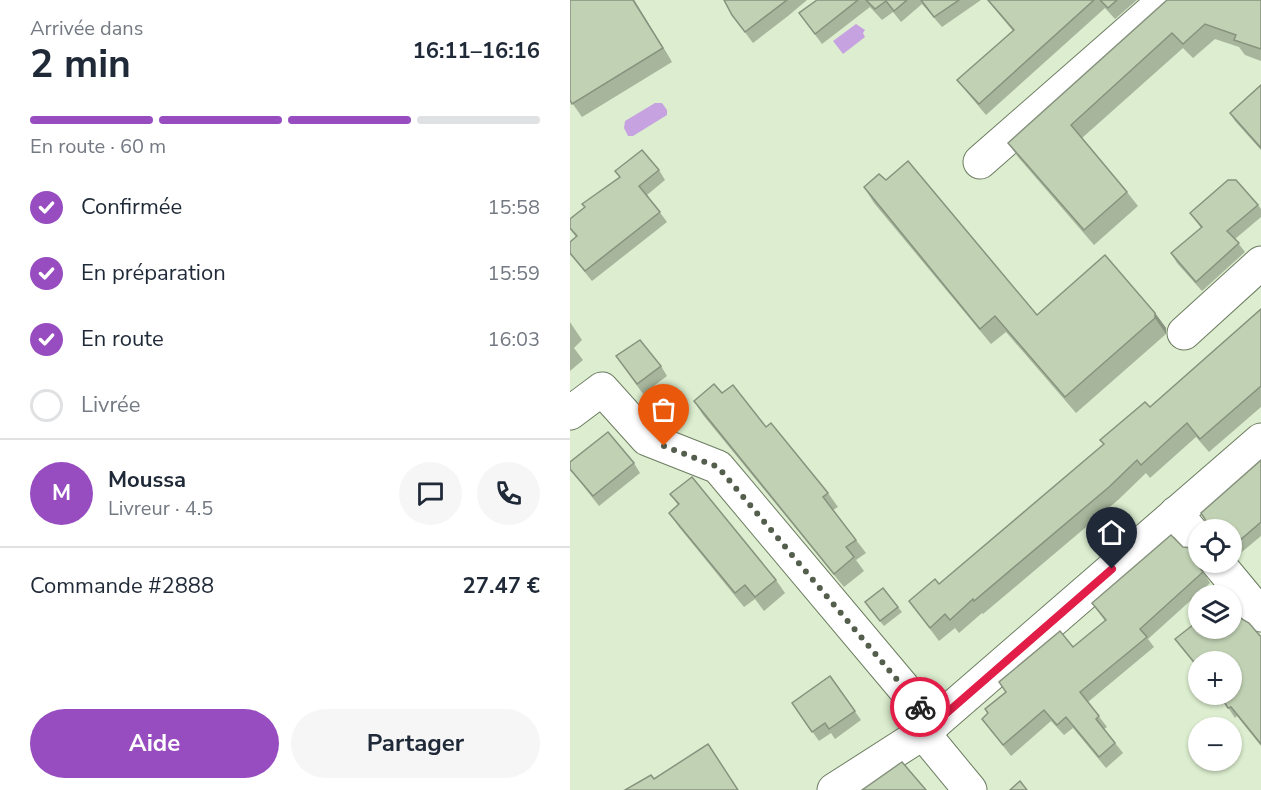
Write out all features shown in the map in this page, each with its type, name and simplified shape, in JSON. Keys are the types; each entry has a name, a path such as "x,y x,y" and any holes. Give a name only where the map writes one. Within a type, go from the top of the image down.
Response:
{"street":[{"path":"980,162 1165,0"},
{"path":"1184,333 1261,263"},
{"path":"570,413 602,389 647,439 718,467 929,728 970,790"},
{"path":"834,790 929,728 1261,440"},
{"path":"1176,513 1188,528"},
{"path":"1226,573 1261,615"}],"shaded area":[{"path":"856,24 865,30 863,33 865,37 843,54 833,41"},
{"path":"655,103 662,103 667,110 667,115 633,136 628,136 624,128 625,121"}],"building":[{"path":"570,0 633,0 663,48 572,104 570,100"},
{"path":"724,0 787,0 745,32"},
{"path":"817,0 858,0 815,34 799,13"},
{"path":"866,0 907,0 894,11 886,1 875,9"},
{"path":"921,0 959,0 934,17"},
{"path":"988,0 1094,0 979,104 957,80 1014,30"},
{"path":"1100,0 1117,0 1108,8"},
{"path":"1167,0 1261,0 1261,49 1234,40 1236,35 1205,24 1183,44 1172,33 1071,125 1127,192 1084,230 1008,143"},
{"path":"1261,85 1261,148 1230,113"},
{"path":"642,150 659,170 639,186 660,212 585,271 570,253 570,242 577,236 570,228 570,219 585,207 582,204 620,177 615,171"},
{"path":"908,161 1037,315 1105,255 1155,313 1155,318 1065,397 995,316 980,329 864,187 879,174 886,180"},
{"path":"1228,180 1236,180 1258,205 1227,231 1239,243 1196,282 1171,253 1202,227 1190,213"},
{"path":"1261,309 1261,386 1200,439 1187,423 1141,465 1137,460 1109,487 974,601 973,599 950,620 945,614 930,628 909,601 935,579 939,584 1104,444 1100,440 1145,402 1150,407"},
{"path":"640,340 661,366 637,384 616,356"},
{"path":"714,384 722,393 733,385 766,427 771,423 828,493 823,497 856,540 846,547 854,557 834,574 694,401"},
{"path":"608,432 634,463 593,496 570,469 570,462"},
{"path":"1261,460 1261,522 1242,538 1242,519 1205,519 1201,513"},
{"path":"692,477 776,580 755,597 745,585 735,593 669,513 679,504 670,494"},
{"path":"1171,535 1183,547 1188,548 1188,573 1202,573 1140,629 1147,637 1080,692 1099,716 1096,719 1115,743 1099,757 1066,717 1057,725 1044,710 1003,745 982,719 988,713 985,709 1006,692 999,682 1060,631 1073,647 1106,620 1092,603"},
{"path":"883,588 898,607 880,621 865,602"},
{"path":"1242,619 1249,623 1261,637 1261,744 1242,721 1242,717 1226,705 1242,705 1242,651 1188,651 1188,655 1175,639 1188,629 1188,639 1242,639"},
{"path":"830,676 855,711 829,729 825,723 812,732 792,703"},
{"path":"708,744 738,790 625,790 651,775 654,779"},
{"path":"902,762 926,790 862,790"},
{"path":"1020,781 1027,790 1010,790"}],"way so far":[{"path":"664,446 718,467 920,707"}],"route":[{"path":"920,707 934,724 1112,569"}]}
